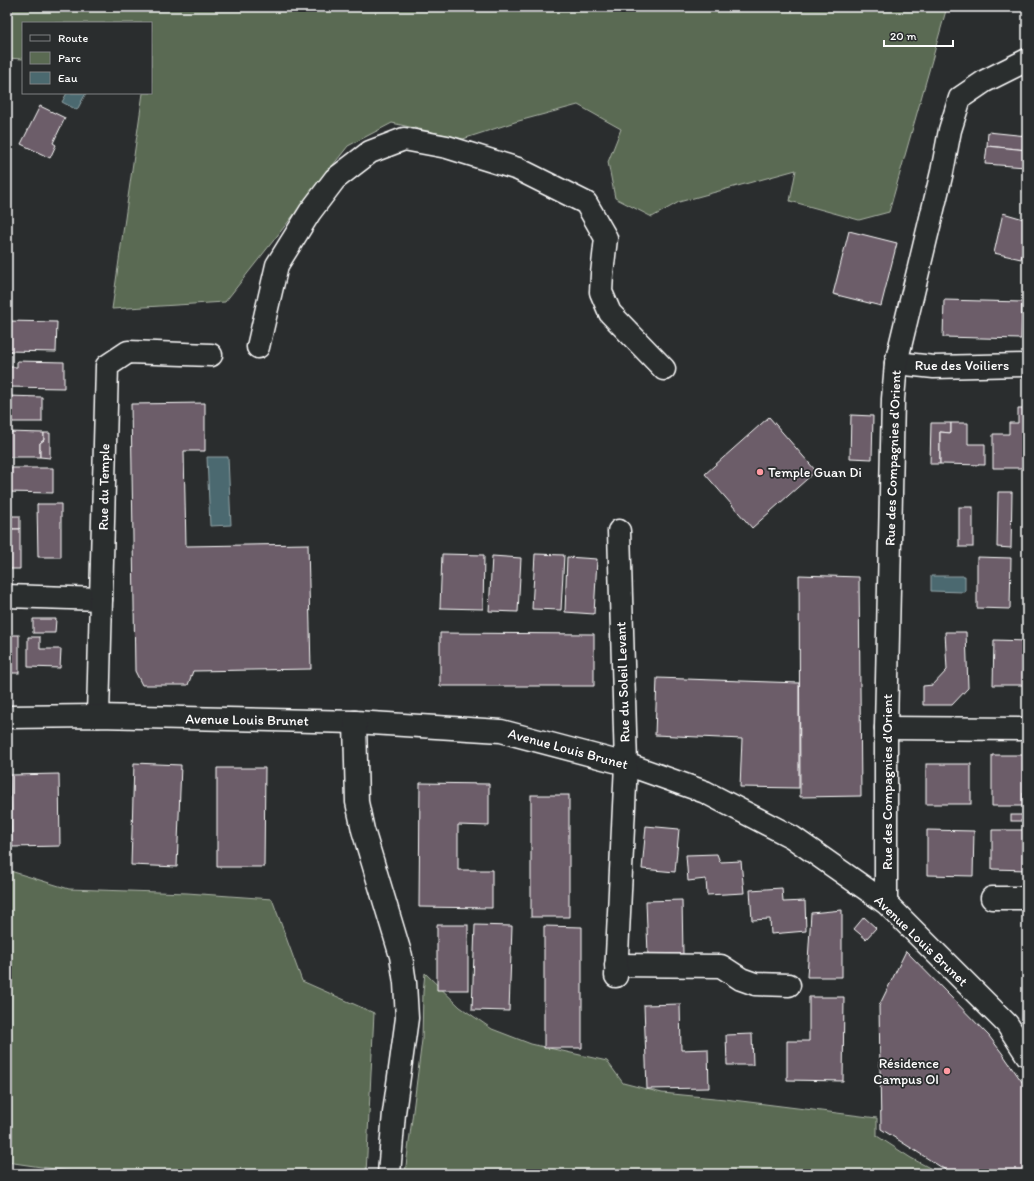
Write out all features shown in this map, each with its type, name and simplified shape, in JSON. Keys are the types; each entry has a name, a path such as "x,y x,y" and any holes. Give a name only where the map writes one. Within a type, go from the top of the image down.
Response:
{"street":[{"name":"Rue des Compagnies d'Orient","path":"886,903 886,728 893,399 896,363 942,172 950,130 960,98 985,82 1027,60"},
{"path":"258,347 277,265 310,212 335,179 370,152 404,139 447,147 518,169 586,203 606,238 602,274 602,292 610,313 664,369"},
{"name":"Rue du Temple","path":"98,716 107,366 128,352 211,355"},
{"name":"Rue des Voiliers","path":"896,363 934,367 1027,365"},
{"name":"Rue du Soleil Levant","path":"619,531 626,764 616,970 721,966 741,979 755,984 790,985"},
{"path":"7,596 101,599"},
{"name":"Avenue Louis Brunet","path":"7,717 98,716 355,722 501,731 626,764 705,792 792,837 886,903 1007,1024 1027,1055"},
{"path":"355,722 358,802 363,830 400,956 405,983 407,1018 394,1113 389,1174"},
{"path":"886,728 1027,729"},
{"path":"992,898 1027,898"}],"green space":[{"path":"7,7 947,7 889,212 859,220 790,201 796,170 679,202 652,217 615,198 608,162 621,129 578,105 515,122 463,139 392,123 348,146 225,302 112,309 143,94 152,94 152,22 22,22 22,59 7,58"},
{"path":"7,870 69,889 187,893 272,899 302,981 374,1013 366,1174 89,1174 7,1162"},
{"path":"425,973 460,1007 492,1029 531,1044 607,1061 623,1083 662,1093 725,1099 877,1118 877,1136 911,1158 941,1174 405,1174 422,1040"}],"water":[{"path":"66,94 85,94 77,110 62,102"},
{"path":"207,457 228,457 231,525 210,526"},
{"path":"931,576 965,576 965,592 931,591"}],"building":[{"path":"40,106 65,118 53,143 56,145 50,158 21,144"},
{"path":"988,132 1027,136 1027,150 987,146"},
{"path":"987,146 1027,150 1027,193 1024,193 1026,167 985,164"},
{"path":"8,191 9,226 7,226"},
{"path":"1003,213 1027,220 1027,233 1021,259 994,253"},
{"path":"849,231 897,243 881,306 833,294"},
{"path":"944,300 1022,302 1021,339 943,337"},
{"path":"7,321 57,322 56,352 7,351"},
{"path":"17,361 64,362 64,388 7,387 7,367 17,367"},
{"path":"7,396 42,397 42,422 7,422"},
{"path":"205,403 205,451 184,451 186,546 308,544 311,669 193,671 188,685 142,685 135,671 131,404"},
{"path":"1018,409 1027,409 1027,468 993,468 993,434 1009,434 1009,423 1018,423"},
{"path":"851,415 873,416 872,459 850,458"},
{"name":"Temple Guan Di","path":"769,417 816,471 752,528 705,474"},
{"path":"931,423 951,423 951,433 940,432 940,464 930,464"},
{"path":"951,423 968,423 968,444 985,444 985,465 940,464 940,432 951,433"},
{"path":"7,432 44,433 44,440 40,443 40,457 7,457"},
{"path":"44,433 50,433 50,458 40,457 40,443 44,440"},
{"path":"7,468 53,468 53,493 7,492"},
{"path":"998,492 1012,492 1011,548 997,547"},
{"path":"37,504 61,504 61,557 38,557"},
{"path":"959,507 973,507 973,547 959,547"},
{"path":"7,516 20,516 20,529 8,529 8,537 7,537"},
{"path":"8,529 20,529 20,569 7,569"},
{"path":"442,554 484,555 483,609 440,608"},
{"path":"535,554 564,555 561,610 532,609"},
{"path":"492,556 521,558 518,612 489,611"},
{"path":"567,557 597,559 594,614 565,612"},
{"path":"977,557 1011,558 1010,609 977,608"},
{"path":"799,575 859,577 861,796 800,797"},
{"path":"33,619 56,619 55,633 33,633"},
{"path":"945,632 966,632 968,688 952,705 923,705 923,686 933,685 947,670"},
{"path":"440,633 594,634 594,686 440,686"},
{"path":"7,635 19,635 19,673 7,673"},
{"path":"28,637 40,637 40,649 61,649 60,668 28,667"},
{"path":"994,640 1027,641 1027,685 993,685"},
{"path":"657,678 799,683 799,788 740,787 742,739 655,735"},
{"path":"992,755 1027,755 1027,793 1023,793 1023,806 992,806"},
{"path":"134,763 181,765 177,867 131,865"},
{"path":"926,764 971,764 971,804 926,804"},
{"path":"217,768 265,768 264,867 217,867"},
{"path":"59,774 60,846 12,847 10,775"},
{"path":"420,783 489,784 489,826 458,825 458,870 492,870 492,908 419,907"},
{"path":"531,795 569,795 569,917 531,917"},
{"path":"1011,815 1027,815 1027,821 1011,821"},
{"path":"646,826 679,829 675,872 642,869"},
{"path":"927,830 974,831 973,876 927,875"},
{"path":"992,830 1027,830 1027,870 992,869"},
{"path":"717,854 720,862 741,861 744,893 707,895 706,879 688,881 686,855"},
{"path":"782,888 783,902 805,901 806,931 771,934 770,919 752,920 750,890"},
{"path":"682,900 683,954 648,955 646,901"},
{"path":"842,910 842,977 807,977 811,913"},
{"path":"864,917 876,928 866,939 854,929"},
{"path":"437,925 468,925 468,990 437,990"},
{"path":"475,925 512,926 509,1011 472,1010"},
{"path":"544,926 582,927 582,1048 544,1048"},
{"name":"Résidence Campus OI","path":"906,951 989,1036 1027,1089 1027,1174 952,1174 881,1129 879,1006"},
{"path":"809,997 844,997 843,1081 787,1080 787,1041 809,1041"},
{"path":"680,1004 681,1050 708,1049 709,1088 647,1089 644,1005"},
{"path":"752,1034 753,1065 727,1065 726,1035"}],"place":[{"name":"Temple Guan Di","path":"760,472"},
{"name":"Résidence Campus OI","path":"947,1071"}]}
